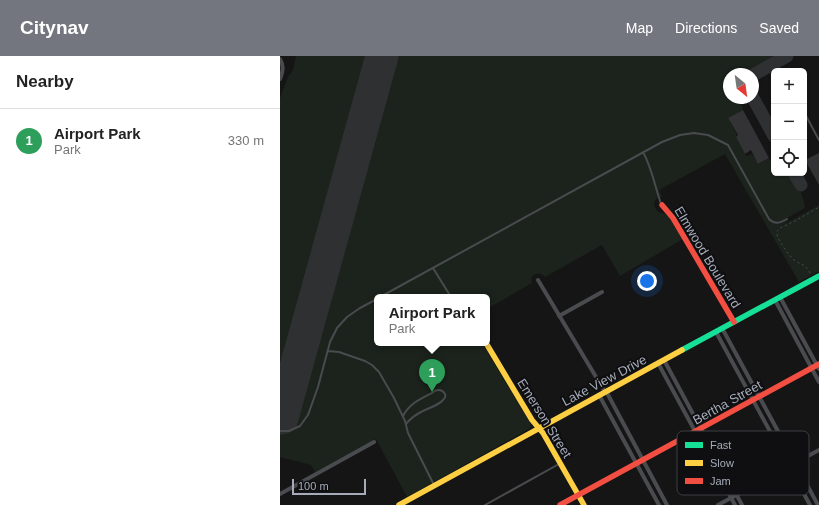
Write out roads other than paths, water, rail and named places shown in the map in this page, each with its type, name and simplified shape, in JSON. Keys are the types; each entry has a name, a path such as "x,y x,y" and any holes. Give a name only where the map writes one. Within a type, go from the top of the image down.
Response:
{"street":[{"path":"280,58 283,67 280,79"},
{"name":"Elmwood Boulevard","path":"662,205 676,222 734,322"},
{"name":"Lake View Drive","path":"399,505 408,503 435,486 539,428 819,276"},
{"path":"538,280 643,460 667,505"},
{"path":"558,316 602,292"},
{"path":"778,299 817,367 819,382"},
{"path":"722,328 778,431"},
{"path":"716,332 770,431"},
{"name":"Emerson Street","path":"488,346 528,413 543,433 584,505"},
{"path":"664,360 698,430"},
{"path":"658,363 698,430"},
{"name":"Bertha Street","path":"698,430 817,367"},
{"path":"603,393 637,464 659,505"},
{"name":"Bertha Street","path":"560,505 677,441"},
{"path":"280,494 374,442"},
{"path":"809,455 819,450"},
{"path":"809,489 818,505"},
{"path":"730,495 735,505"},
{"path":"718,505 737,495 742,505"},
{"path":"805,495 810,505"}],"lane":[{"path":"807,118 819,140"},
{"path":"385,294 643,152 680,135 694,133 708,135 728,145 770,220 779,223 787,219"},
{"path":"643,152 649,164 662,205"},
{"path":"432,268 449,294"},
{"path":"280,432 289,431 300,426 308,415 318,388 330,342 337,328 360,308 374,301"},
{"path":"328,351 339,352 365,361 372,365 382,377 394,398 406,424 408,433 435,486"},
{"path":"403,417 409,407 431,393 440,390 445,394 443,400 417,414 406,424"},
{"path":"485,505 560,464"}],"place":[{"name":"Airport Park","path":"432,392"}]}
